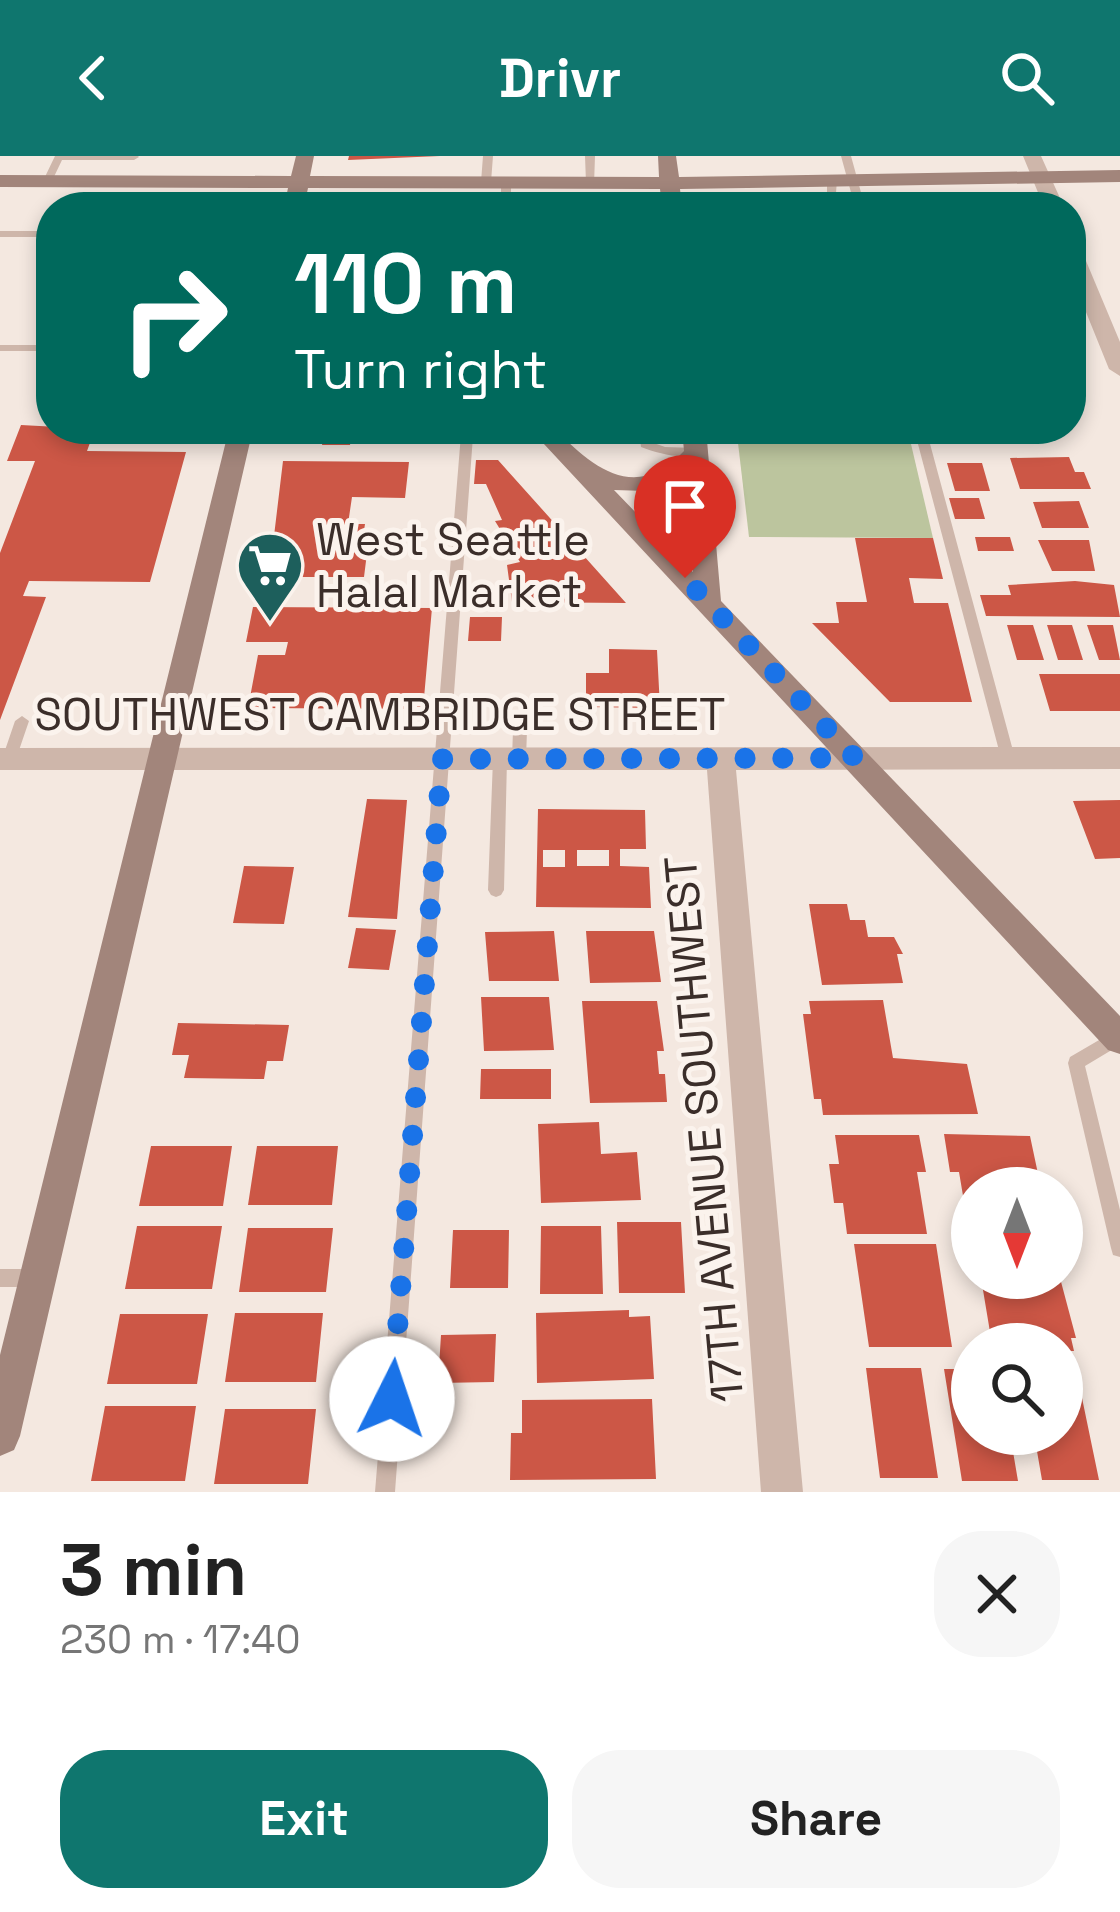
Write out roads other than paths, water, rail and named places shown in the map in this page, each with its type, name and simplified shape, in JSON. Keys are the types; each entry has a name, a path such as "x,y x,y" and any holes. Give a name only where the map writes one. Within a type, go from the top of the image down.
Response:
{"main road":[{"path":"298,192 305,156"},
{"path":"667,156 671,192"},
{"path":"0,181 671,184 1036,166 1120,176"},
{"path":"300,182 313,192"},
{"path":"392,192 404,182"},
{"path":"1,1429 237,444"},
{"path":"556,444 1119,1038"},
{"path":"581,470 610,482 645,484 675,473 693,444"},
{"path":"695,444 708,603"}],"street":[{"path":"1086,285 1120,368"},
{"name":"SOUTHWEST CAMBRIDGE STREET","path":"4,759 442,759 513,749 721,759 1120,758"},
{"name":"17TH AVENUE SOUTHWEST","path":"721,759 782,1492"}],"lane":[{"path":"48,181 59,156 134,156 125,182"},
{"path":"488,156 500,192"},
{"path":"590,156 591,183"},
{"path":"837,192 846,156"},
{"path":"842,179 850,192"},
{"path":"0,234 36,235"},
{"path":"0,348 36,348"},
{"path":"385,1492 466,444"},
{"path":"645,444 664,452 685,444"},
{"path":"924,444 1008,758"},
{"path":"4,759 22,721"},
{"path":"496,890 513,749"},
{"path":"1119,1038 1076,1063 1120,1248"},
{"path":"0,1278 38,1278"}],"place":[{"name":"West Seattle Halal Market","path":"270,624"}]}
